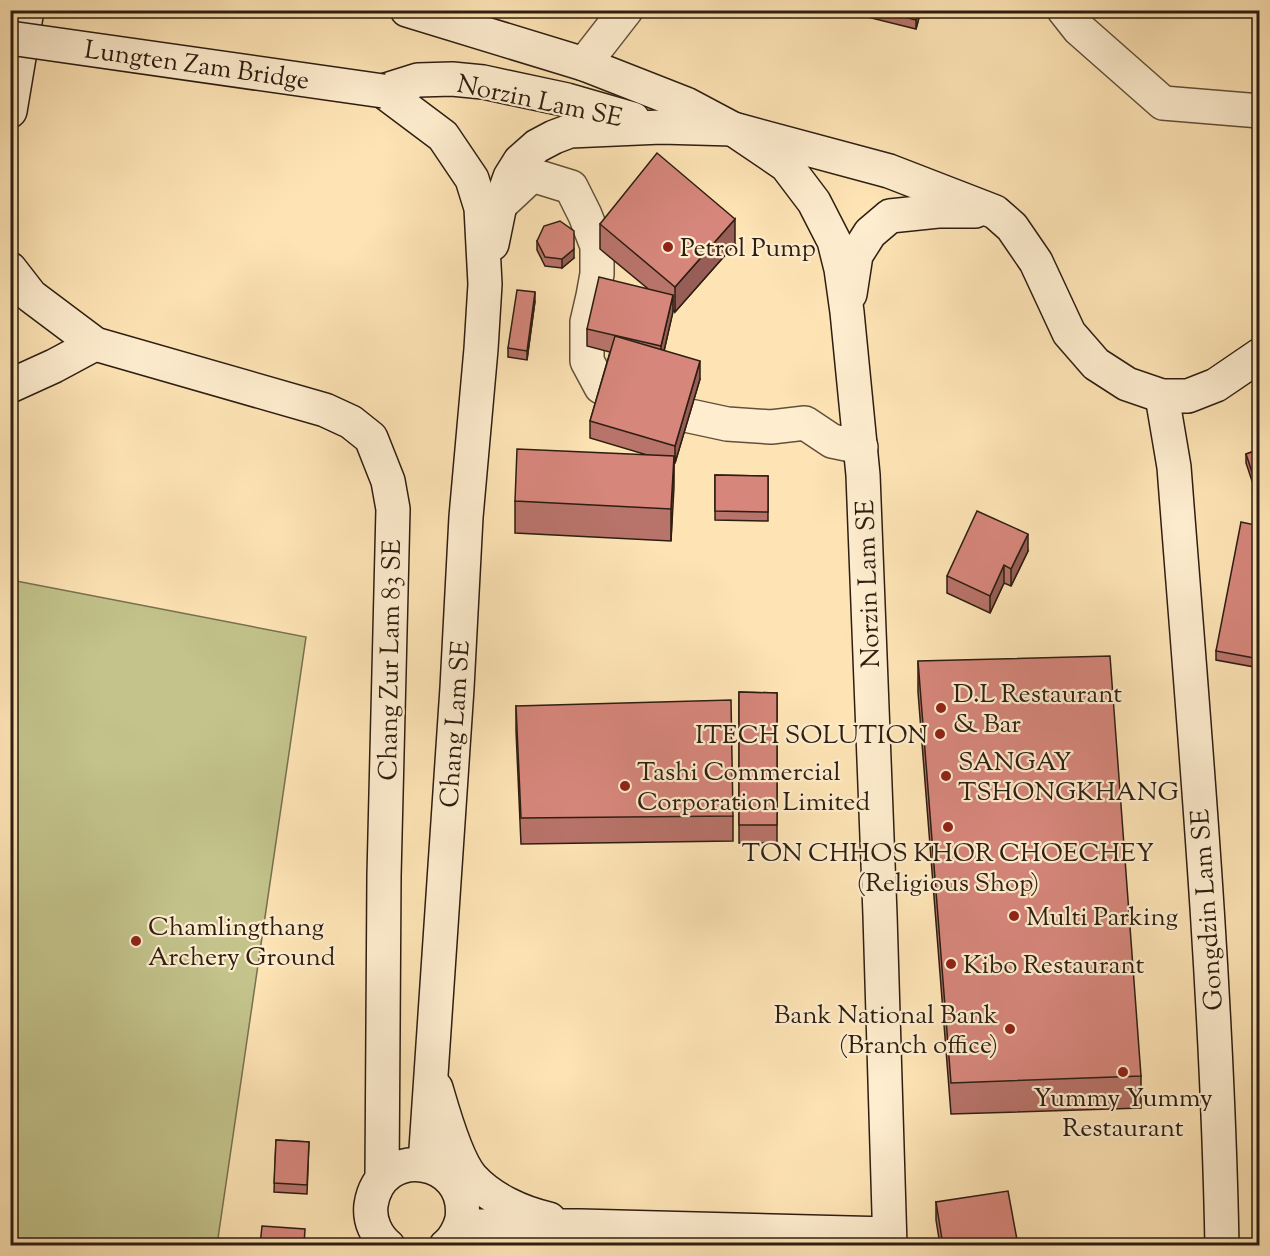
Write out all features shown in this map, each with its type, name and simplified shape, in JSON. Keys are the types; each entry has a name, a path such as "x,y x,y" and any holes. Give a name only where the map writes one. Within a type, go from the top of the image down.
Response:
{"main road":[{"name":"Norzin Lam SE","path":"407,10 584,64 686,104 733,129 786,165 814,202 834,241 847,312 861,447 880,915 890,1240"},
{"path":"584,64 626,10"},
{"path":"1064,10 1079,29 1163,103 1260,111"},
{"path":"10,111 28,21"},
{"name":"Lungten Zam Bridge","path":"28,21 383,91"},
{"name":"Norzin Lam SE","path":"383,91 418,80 452,79 483,82 567,100 661,128"},
{"name":"Chang Lam SE","path":"383,91 443,136 472,179 481,208 485,284 466,517 457,688 424,1164"},
{"path":"661,128 733,129 889,171 995,212 1012,227 1036,262 1069,333 1096,364 1126,384 1162,396 1188,396 1216,385 1260,355"},
{"name":"Chang Lam SE","path":"485,284 500,205 510,177 520,161 537,146 570,131 661,128"},
{"path":"500,205 531,175 571,187 597,246 597,274 587,322 587,361 601,387 634,401 727,424 771,427 805,423 832,441 861,447"},
{"path":"847,312 856,255 870,233 890,216 938,211 995,212"},
{"name":"Chang Zur Lam 83 SE","path":"10,269 31,296 95,344 314,406 351,422 371,438 388,481 393,509 384,876 382,1179"},
{"path":"10,386 95,344"},
{"name":"Gongdzin Lam SE","path":"1162,396 1174,467 1209,927 1222,1245"},
{"path":"431,1072 460,1158 471,1176 488,1192 508,1203 536,1216 580,1227"},
{"path":"386,1245 374,1229 370,1212 373,1195 382,1179 394,1170 409,1165 424,1164 443,1173 457,1188 463,1207 453,1236 580,1227 890,1240"}],"green space":[{"name":"Chamlingthang Archery Ground","path":"11,580 306,637 217,1245 11,1245"}],"building":[{"path":"878,10 918,10 916,20"},
{"name":"Petrol Pump","path":"657,153 735,219 675,287 600,224"},
{"path":"560,221 574,231 574,249 562,259 545,257 537,241 544,226"},
{"path":"599,277 673,295 661,346 587,329"},
{"path":"517,290 535,292 527,351 508,348"},
{"path":"615,336 700,361 675,446 590,421"},
{"path":"517,449 674,456 671,509 515,501"},
{"path":"1260,449 1260,496 1246,454"},
{"path":"715,475 768,476 768,512 715,511"},
{"path":"977,511 1028,534 1011,569 1004,565 990,596 947,576"},
{"path":"1241,522 1260,526 1260,659 1216,651"},
{"path":"1110,656 1141,1076 951,1083 918,661"},
{"path":"739,692 777,693 777,825 739,825"},
{"name":"Tashi Commercial Corporation Limited","path":"731,700 733,816 521,818 516,706"},
{"path":"276,1140 309,1142 307,1185 274,1183"},
{"path":"1008,1191 1018,1245 943,1245 936,1202"},
{"path":"262,1226 305,1229 304,1245 260,1245"},
{"path":"616,1240 616,1245 441,1245 441,1242"},
{"path":"814,1240 814,1245 656,1245 656,1243"}],"place":[{"name":"Petrol Pump","path":"668,247"},
{"name":"D.L Restaurant & Bar","path":"941,708"},
{"name":"ITECH SOLUTION","path":"940,734"},
{"name":"SANGAY TSHONGKHANG","path":"946,776"},
{"name":"Tashi Commercial Corporation Limited","path":"625,786"},
{"name":"TON CHHOS KHOR CHOECHEY (Religious Shop)","path":"948,827"},
{"name":"Multi Parking","path":"1014,916"},
{"name":"Chamlingthang Archery Ground","path":"136,941"},
{"name":"Kibo Restaurant","path":"951,964"},
{"name":"Bank National Bank (Branch office)","path":"1010,1029"},
{"name":"Yummy Yummy Restaurant","path":"1123,1072"}]}
